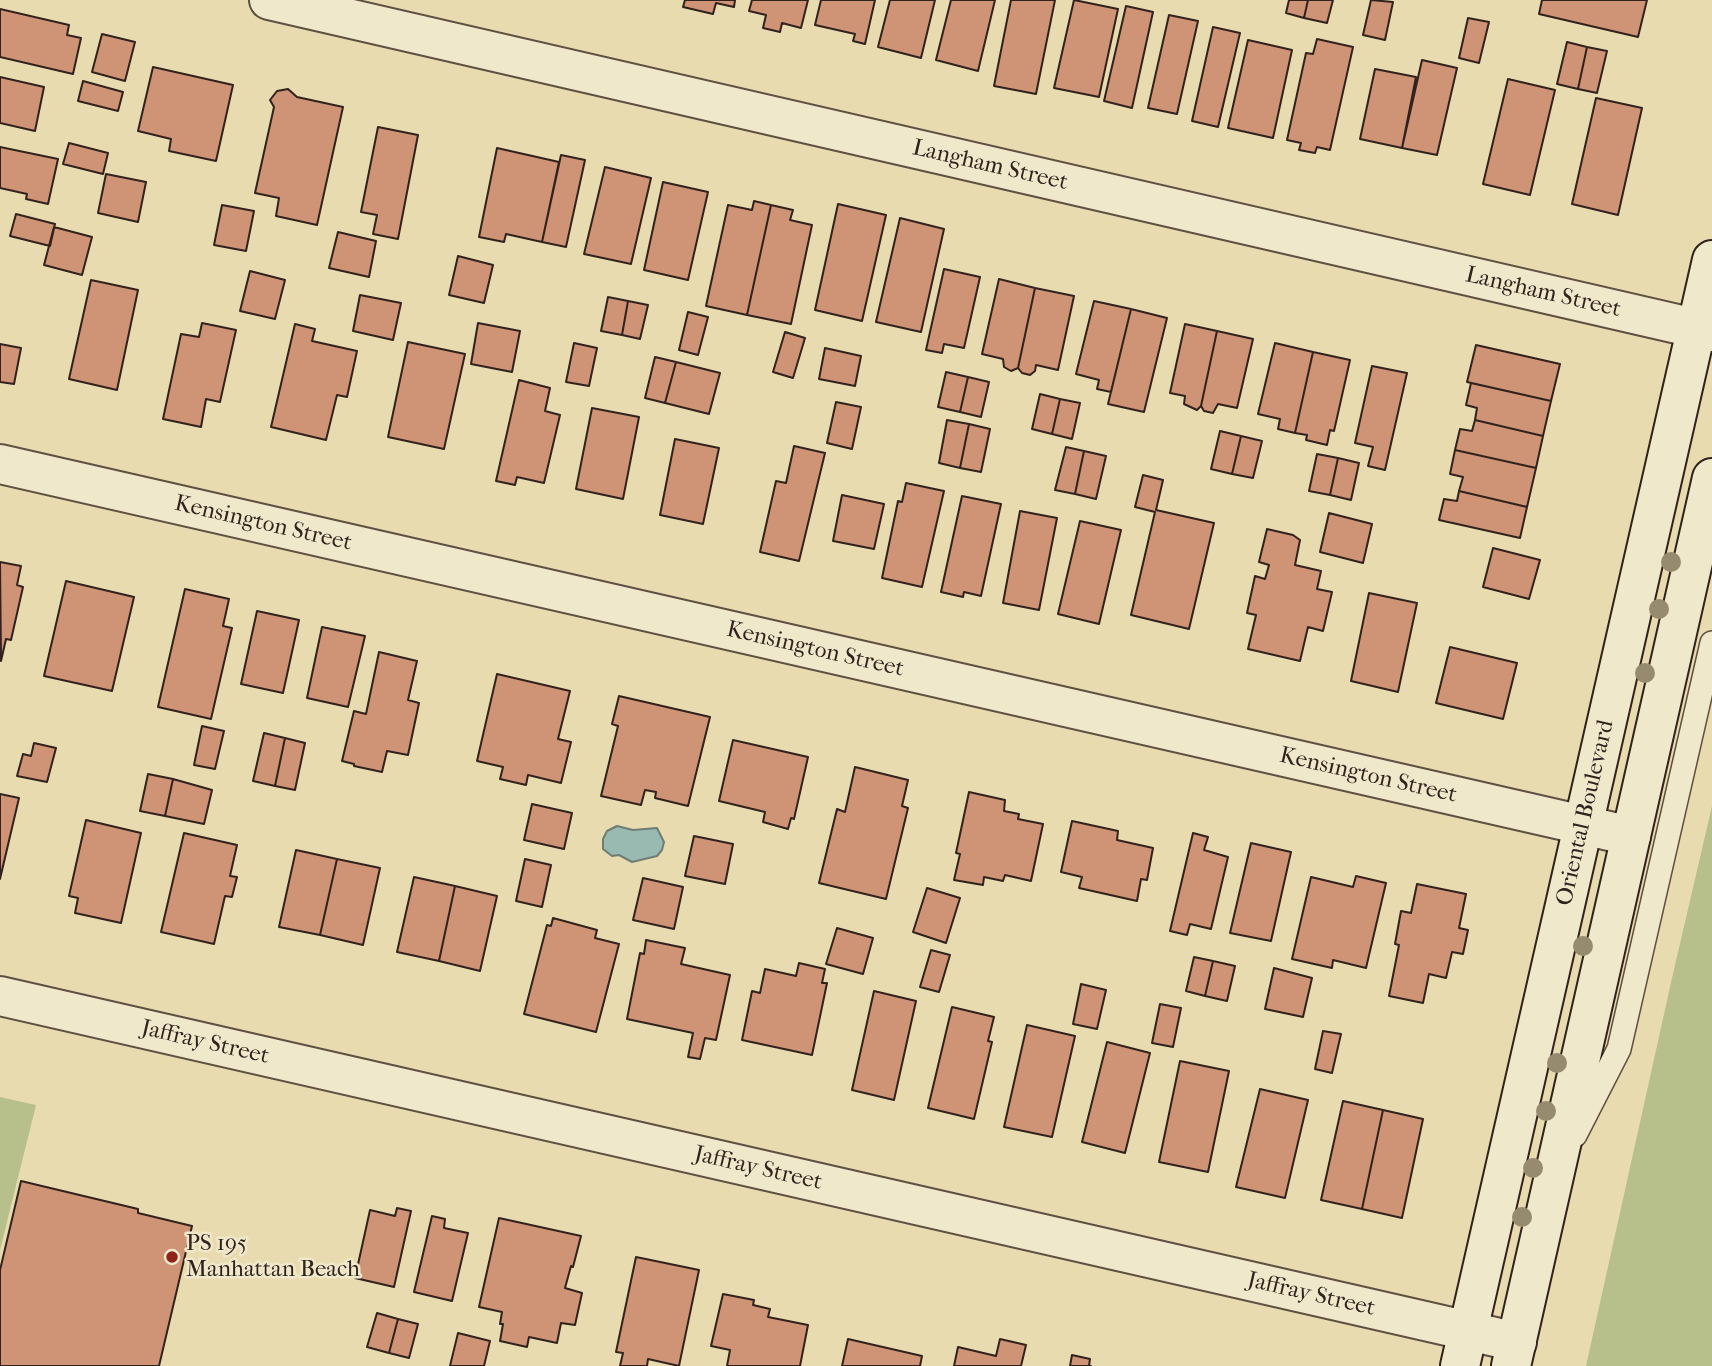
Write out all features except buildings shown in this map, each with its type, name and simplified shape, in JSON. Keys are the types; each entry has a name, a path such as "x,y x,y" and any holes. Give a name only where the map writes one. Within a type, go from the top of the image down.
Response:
{"street":[{"name":"Langham Street","path":"269,0 1704,330"},
{"name":"Oriental Boulevard","path":"1464,1348 1583,825 1704,330 1712,260"},
{"name":"Kensington Street","path":"0,464 1631,836"},
{"path":"1514,1354 1712,478"},
{"name":"Jaffray Street","path":"0,996 1464,1348 1514,1354"}],"lane":[{"path":"1553,1178 1619,1049 1712,643"}],"green space":[{"path":"1712,806 1712,1366 1586,1366 1672,978"},
{"path":"0,1097 36,1105 0,1250"}],"water":[{"path":"617,826 633,830 657,828 664,842 662,850 657,856 632,862 619,855 612,856 603,849 603,839 607,831"}],"place":[{"name":"PS 195 Manhattan Beach","path":"172,1257"}]}
